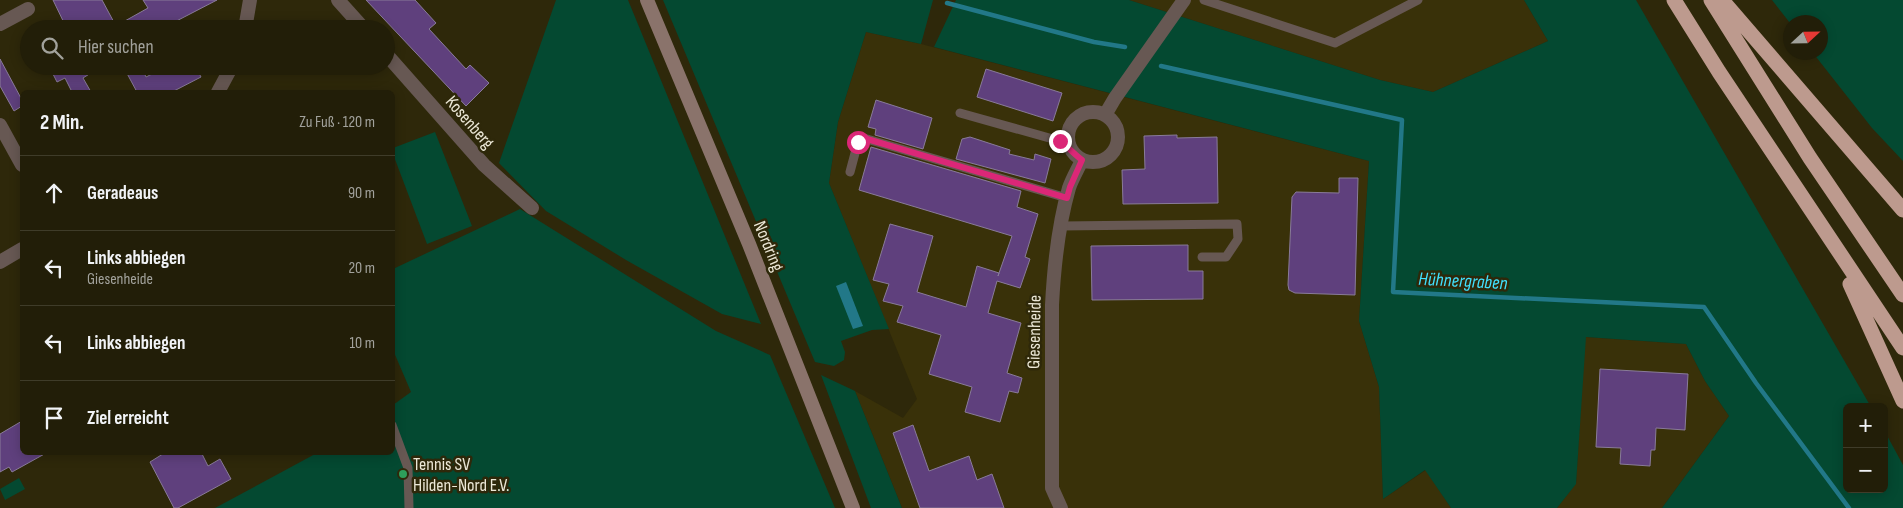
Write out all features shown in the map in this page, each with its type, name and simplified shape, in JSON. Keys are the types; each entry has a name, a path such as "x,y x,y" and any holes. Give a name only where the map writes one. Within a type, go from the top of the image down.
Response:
{"highway":[{"path":"1674,0 1833,246 1903,348"},
{"path":"1711,0 1810,158 1903,295"},
{"path":"1722,0 1903,210"},
{"path":"1833,246 1903,401"},
{"path":"1889,370 1903,389"}],"main road":[{"name":"Nordring","path":"647,0 785,336 853,508"}],"street":[{"path":"247,20 250,0"},
{"path":"338,0 356,20"},
{"path":"1105,115 1184,0"},
{"path":"0,24 28,9"},
{"name":"Kosenberg","path":"395,64 484,165 532,208"},
{"path":"219,90 227,75"},
{"path":"1090,112 1105,115 1117,128 1117,145 1113,153 1099,162 1082,160 1071,148 1069,133 1076,119 1090,112"},
{"path":"0,125 20,161"},
{"name":"Giesenheide","path":"1060,508 1052,488 1052,305 1061,226 1070,187 1082,160"},
{"path":"0,262 20,250"}],"lane":[{"path":"1204,0 1335,43 1418,0"},
{"path":"960,113 1060,141 1071,148"},
{"path":"850,172 858,142 862,139 867,139 1067,198"},
{"path":"1061,226 1237,224 1238,239 1226,257 1202,257"},
{"path":"395,433 408,468 408,508"}],"shaded area":[{"path":"1129,0 1524,0 1548,41 1433,92 1380,80"},
{"path":"866,32 921,44 1369,161 1359,321 1379,387 1383,499 1426,470 1451,508 902,508 855,391 903,418 917,399 829,183 838,122"},
{"path":"1585,337 1686,344 1705,381 1729,416 1662,508 1557,508 1576,483"}],"green space":[{"path":"556,0 628,0 761,324 722,314 626,260 546,211 499,163"},
{"path":"663,0 933,0 921,44 866,32 838,122 829,183 889,329 872,330 841,341 845,352 844,360 834,366 815,362"},
{"path":"956,0 1129,0 1380,80 1433,92 1548,41 1524,0 1636,0 1869,403 1843,403 1843,493 1888,493 1888,437 1903,465 1903,508 1662,508 1729,416 1705,381 1686,344 1586,337 1576,484 1557,508 1451,508 1425,470 1383,499 1379,387 1359,321 1369,161 934,47"},
{"path":"1772,0 1903,0 1903,161 1872,128 1819,60 1828,60 1828,15 1784,15"},
{"path":"435,132 472,226 427,244 395,159 395,147"},
{"path":"520,209 716,331 770,355 835,508 215,508 313,455 395,455 395,404 411,392 395,355 395,268"},
{"path":"821,375 855,391 902,508 871,508"},
{"path":"19,478 25,489 5,500 0,489"}],"water":[{"path":"846,282 863,326 853,329 836,286"}],"building":[{"path":"53,0 102,0 113,20 63,20"},
{"path":"143,0 217,0 178,20 127,20 148,8"},
{"path":"366,0 415,0 436,23 429,29 466,69 470,65 489,83 466,106 395,31 395,20 385,20"},
{"path":"0,59 20,96 20,107 14,111 0,86"},
{"path":"986,69 1062,93 1053,121 977,97"},
{"path":"54,75 88,75 83,78 90,90 71,90 65,78 57,82"},
{"path":"128,75 145,75 146,77 150,75 200,75 201,77 176,90 136,90"},
{"path":"876,100 932,118 923,149 875,135 876,129 868,127"},
{"path":"1177,135 1177,138 1217,137 1218,203 1123,204 1122,170 1145,169 1144,136"},
{"path":"970,137 1010,150 1009,154 1034,160 1035,154 1051,159 1045,183 956,159 962,139"},
{"path":"871,147 1021,191 1017,207 1038,214 1025,257 1030,259 1020,288 997,281 988,313 1021,323 1007,373 1022,378 1018,393 1009,391 1000,422 965,412 972,387 929,374 941,335 897,322 903,306 883,301 889,284 873,280 890,224 933,236 917,292 966,307 977,266 999,273 998,276 1012,236 859,190"},
{"path":"1339,178 1358,178 1355,295 1295,293 1289,290 1288,285 1292,197 1296,192 1339,193"},
{"path":"1188,245 1188,271 1203,271 1203,299 1092,300 1091,246"},
{"path":"1600,369 1688,374 1685,430 1656,428 1655,450 1651,450 1650,466 1620,464 1621,448 1596,447"},
{"path":"20,422 20,455 43,455 12,472 9,467 0,472 0,434"},
{"path":"913,425 929,471 969,456 977,480 992,474 1004,508 920,508 893,433"},
{"path":"161,455 202,455 208,466 220,459 231,479 178,508 174,508 150,462"}],"waterway":[{"name":"Hühnergraben","path":"947,3 1094,42 1125,47"},
{"name":"Hühnergraben","path":"1161,66 1402,120 1393,292 1704,307 1756,383 1849,508"}],"place":[{"name":"Tennis SV Hilden-Nord E.V.","path":"403,474"}],"route":[{"path":"858,142 862,139 867,139 1067,198 1082,160 1071,148 1060,141"}]}
